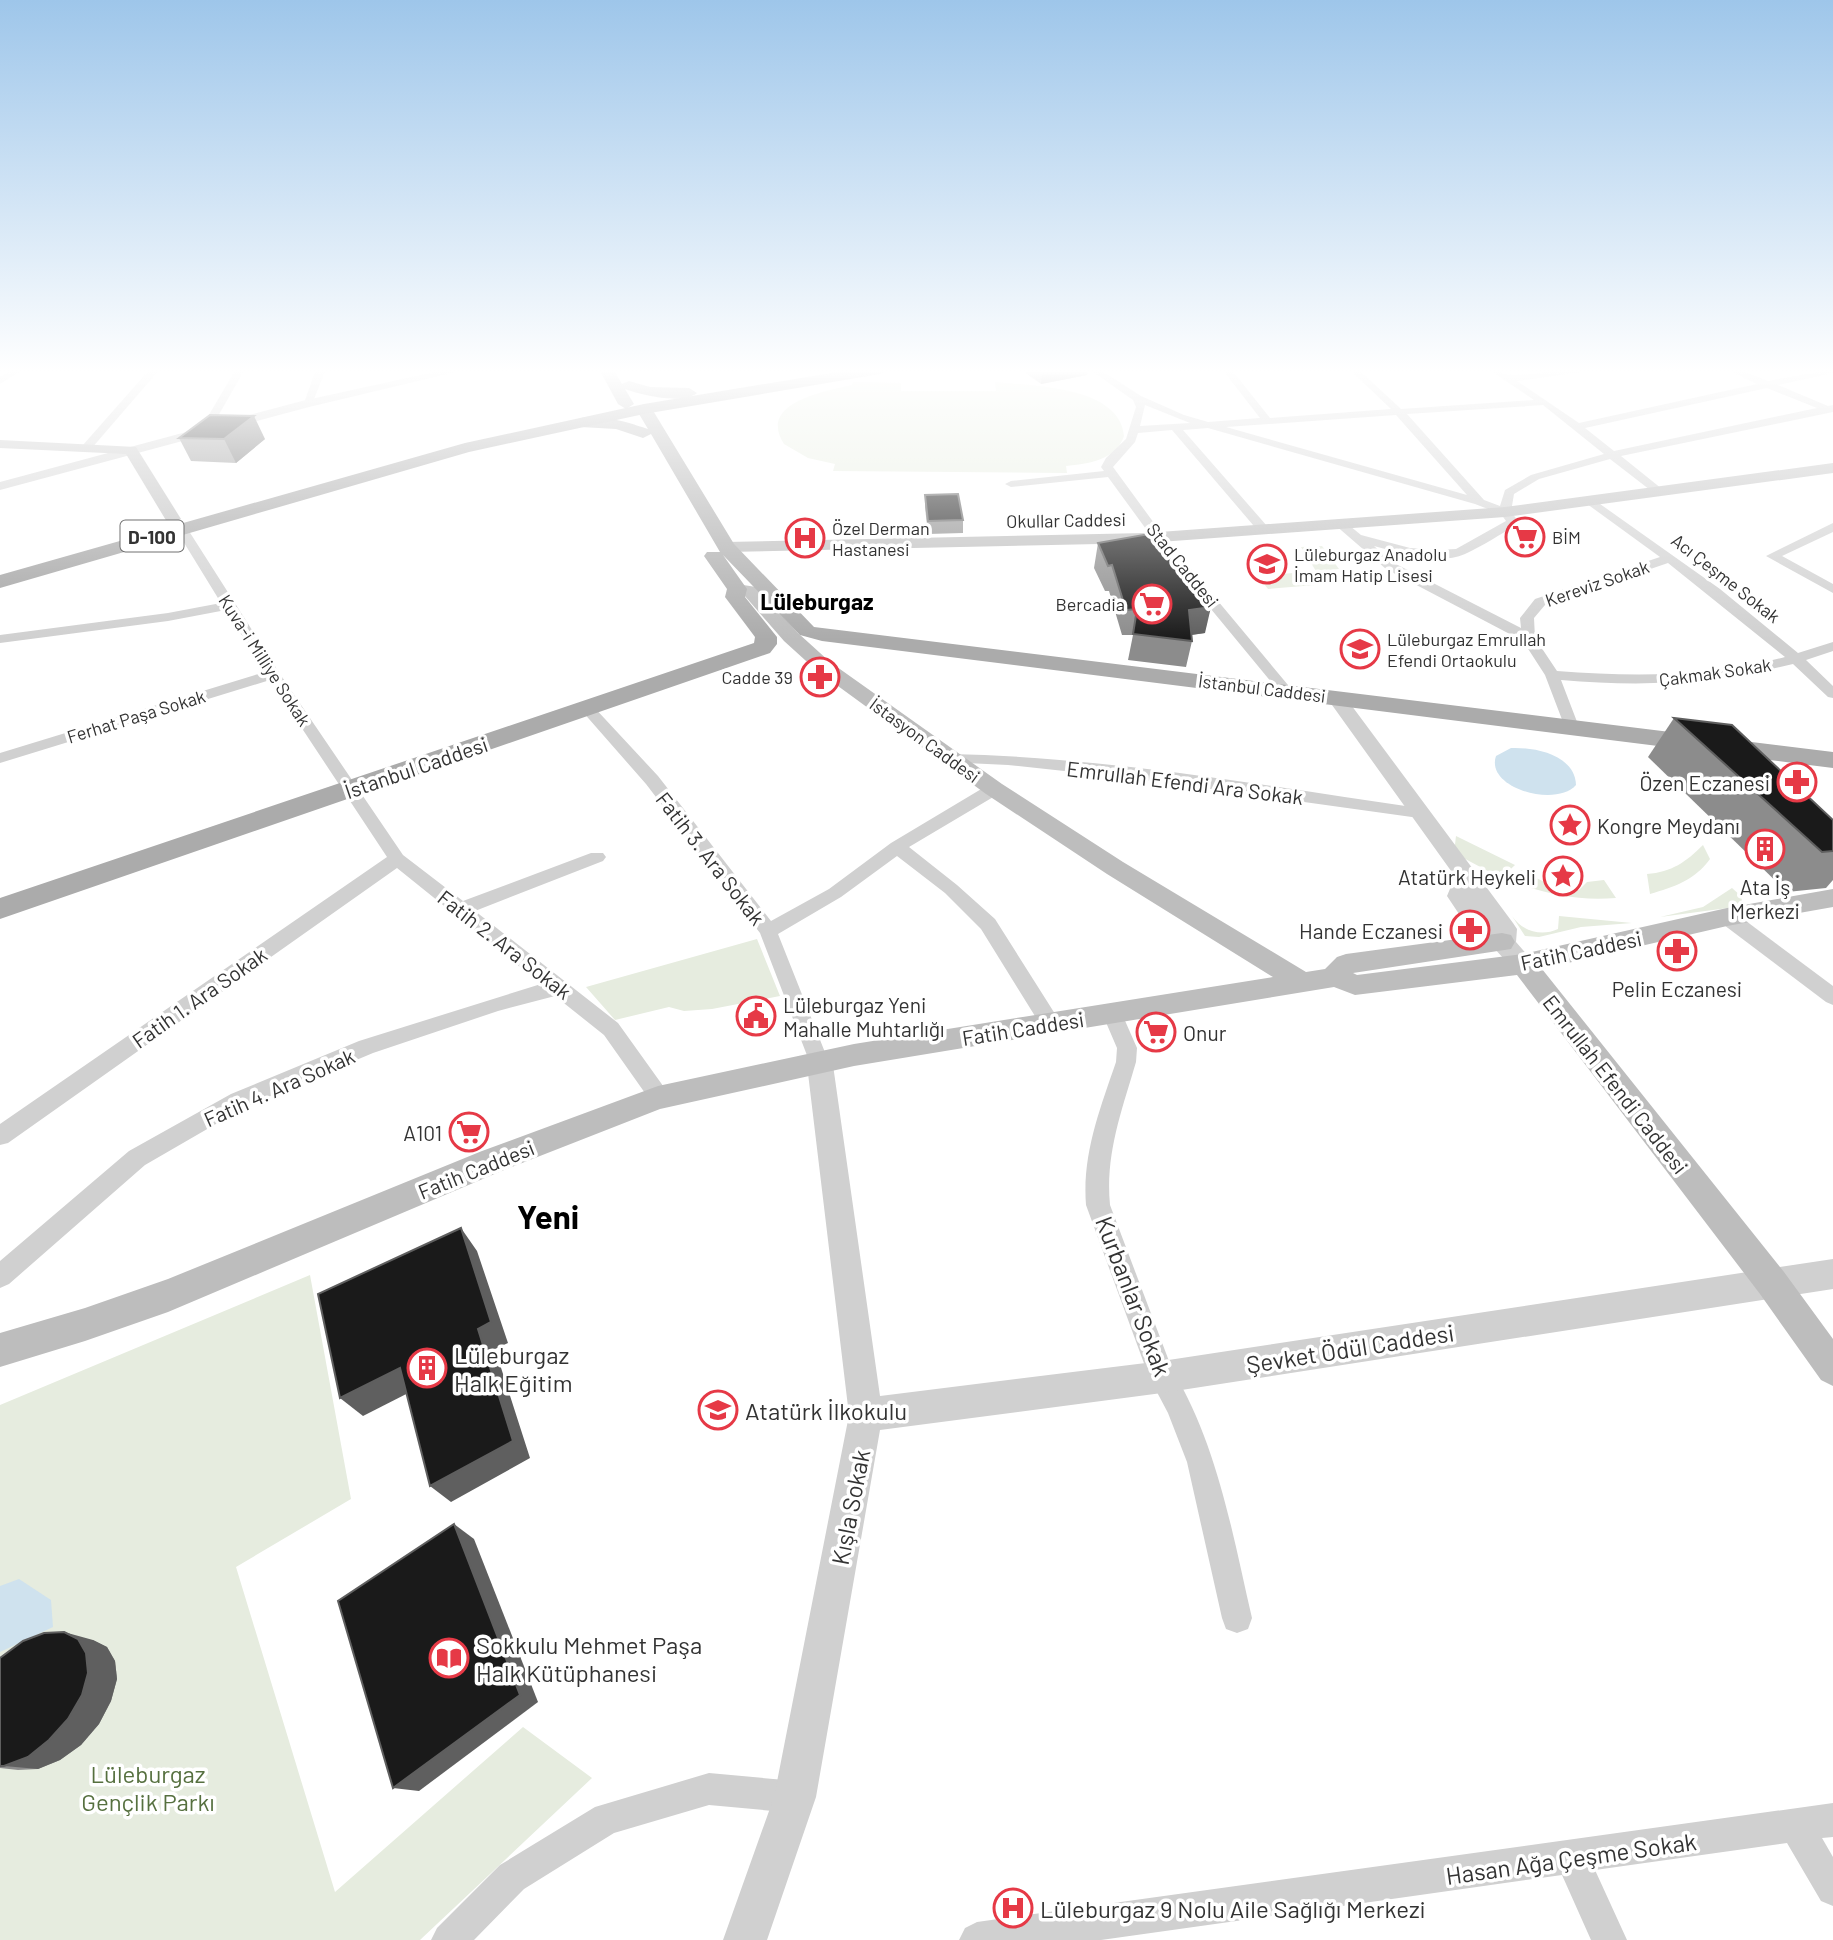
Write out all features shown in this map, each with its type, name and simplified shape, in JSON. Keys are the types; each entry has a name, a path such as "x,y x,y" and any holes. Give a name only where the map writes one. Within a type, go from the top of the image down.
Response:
{"highway":[{"name":"D-100","path":"0,569 417,460"},
{"name":"D-100","path":"0,582 177,524"}],"main road":[{"path":"137,460 177,524"},
{"name":"İstasyon Caddesi","path":"667,460 717,547 737,589 750,592 791,637 823,666 994,789 1303,984"},
{"name":"Okullar Caddesi","path":"717,547 1163,542 1264,529 1505,512 1833,468"},
{"name":"İstanbul Caddesi","path":"717,547 807,631 822,635 1833,760"},
{"name":"İstanbul Caddesi","path":"0,909 762,648 766,644 766,636 735,597 737,589"},
{"name":"Fatih Caddesi","path":"0,1350 50,1336 201,1283 482,1166 660,1097 820,1065 855,1055 1336,977 1355,985 1512,953 1833,898"},
{"name":"Emrullah Efendi Caddesi","path":"1512,953 1772,1283 1833,1368"}],"street":[{"path":"0,486 96,460"},
{"path":"1110,460 1107,467 1112,473"},
{"path":"1203,460 1264,529"},
{"path":"1332,460 1479,502 1505,512 1513,522 1459,552 1410,552 1357,538"},
{"path":"1441,460 1479,502"},
{"path":"1505,512 1509,492 1535,477 1595,460"},
{"path":"1617,460 1658,491"},
{"path":"1011,484 1112,473"},
{"name":"Stad Caddesi","path":"1112,473 1163,542 1286,691"},
{"name":"Acı Çeşme Sokak","path":"1589,501 1799,659 1833,694"},
{"name":"Kuva-i Milliye Sokak","path":"177,524 350,790"},
{"path":"1340,524 1390,566 1528,638 1552,676 1572,727"},
{"path":"1833,527 1772,556 1833,589"},
{"path":"1140,553 1163,542"},
{"name":"Kereviz Sokak","path":"1528,638 1527,618 1540,602 1668,559"},
{"path":"1492,617 1540,602"},
{"path":"0,639 168,617 230,605"},
{"name":"Çakmak Sokak","path":"1552,676 1637,681 1684,679 1799,659 1833,646"},
{"name":"Ferhat Paşa Sokak","path":"0,758 273,674"},
{"path":"1336,698 1475,889 1460,891 1458,896 1485,934 1512,953"},
{"name":"Fatih 3. Ara Sokak","path":"587,708 652,780 768,931 820,1065"},
{"name":"Emrullah Efendi Ara Sokak","path":"951,759 1008,760 1139,774 1419,813"},
{"path":"768,931 835,893 897,847 994,789"},
{"name":"Fatih 2. Ara Sokak","path":"350,790 397,859 611,1029 660,1097"},
{"path":"897,847 951,889 988,924 1050,1024"},
{"path":"461,909 597,857"},
{"name":"Fatih 1. Ara Sokak","path":"0,1136 397,859"},
{"path":"1727,917 1833,997"},
{"name":"Fatih 4. Ara Sokak","path":"0,1276 137,1158 239,1100 366,1047 497,1004 560,987"},
{"name":"Kurbanlar Sokak","path":"1112,1013 1128,1048 1097,1161 1095,1184 1098,1205 1162,1377 1178,1400 1196,1443 1237,1618"},
{"name":"Kışla Sokak","path":"746,1940 795,1797 866,1415 820,1065"},
{"name":"Şevket Ödül Caddesi","path":"866,1415 1162,1377 1833,1274"},
{"path":"449,1940 512,1877 607,1819 709,1789 795,1797"},
{"name":"Hasan Ağa Çeşme Sokak","path":"977,1940 1833,1820"},
{"path":"1796,1826 1833,1889"},
{"path":"1571,1857 1609,1940"}],"green space":[{"path":"815,460 1099,460 1066,466 1067,473 833,471 835,464"},
{"path":"1322,546 1339,569 1316,571 1301,547"},
{"path":"1316,571 1327,584 1268,589 1258,576"},
{"path":"1456,836 1515,865 1501,878 1454,853"},
{"path":"1703,845 1710,859 1698,872 1676,885 1650,894 1647,874 1678,865"},
{"path":"1521,870 1549,884 1571,890 1579,890 1587,882 1604,880 1616,898 1563,896 1511,882"},
{"path":"1732,888 1741,896 1743,906 1660,917 1703,907"},
{"path":"1512,916 1526,929 1539,932 1558,929 1559,916 1632,923 1581,927 1539,937 1525,936"},
{"path":"757,939 780,996 712,1009 684,1011 669,1007 615,1020 586,987"},
{"name":"Lüleburgaz Gençlik Parkı","path":"310,1275 351,1499 236,1567 335,1892 523,1727 592,1778 420,1940 0,1940 0,1405"}],"water":[{"path":"1511,748 1542,751 1561,760 1569,766 1576,785 1566,792 1554,795 1524,791 1511,785 1501,777 1495,767 1496,756"},
{"path":"19,1579 51,1600 53,1627 0,1652 0,1586"}],"building":[{"path":"958,494 963,520 928,521 925,495"},
{"name":"Bercadia","path":"1149,534 1211,607 1189,610 1192,641 1133,634 1137,609 1126,610 1112,565 1108,566 1098,543"},
{"path":"1674,718 1732,725 1833,820 1833,851 1822,852"},
{"name":"Lüleburgaz Halk Eğitim","path":"461,1228 491,1322 478,1329 513,1441 430,1486 400,1368 340,1398 318,1294"},
{"name":"Sokkulu Mehmet Paşa Halk Kütüphanesi","path":"454,1524 520,1695 393,1788 338,1601"},
{"path":"64,1632 78,1639 86,1653 88,1673 82,1695 68,1719 49,1740 28,1757 0,1766 0,1658 23,1641 44,1633"}],"place":[{"name":"BİM","path":"1525,537"},
{"name":"Özel Derman Hastanesi","path":"805,538"},
{"name":"Lüleburgaz Anadolu İmam Hatip Lisesi","path":"1267,564"},
{"name":"Bercadia","path":"1152,604"},
{"name":"Lüleburgaz Emrullah Efendi Ortaokulu","path":"1360,649"},
{"name":"Cadde 39","path":"820,677"},
{"name":"Özen Eczanesi","path":"1797,782"},
{"name":"Kongre Meydanı","path":"1570,825"},
{"name":"Ata İş Merkezi","path":"1765,849"},
{"name":"Atatürk Heykeli","path":"1563,876"},
{"name":"Hande Eczanesi","path":"1470,930"},
{"name":"Pelin Eczanesi","path":"1677,951"},
{"name":"Lüleburgaz Yeni Mahalle Muhtarlığı","path":"756,1016"},
{"name":"Onur","path":"1156,1032"},
{"name":"A101","path":"469,1132"},
{"name":"Lüleburgaz Halk Eğitim","path":"427,1368"},
{"name":"Atatürk İlkokulu","path":"718,1410"},
{"name":"Sokkulu Mehmet Paşa Halk Kütüphanesi","path":"449,1658"},
{"name":"Lüleburgaz 9 Nolu Aile Sağlığı Merkezi","path":"1013,1908"}],"district":[{"name":"Lüleburgaz","path":"817,601"},
{"name":"Yeni","path":"548,1216"}]}
